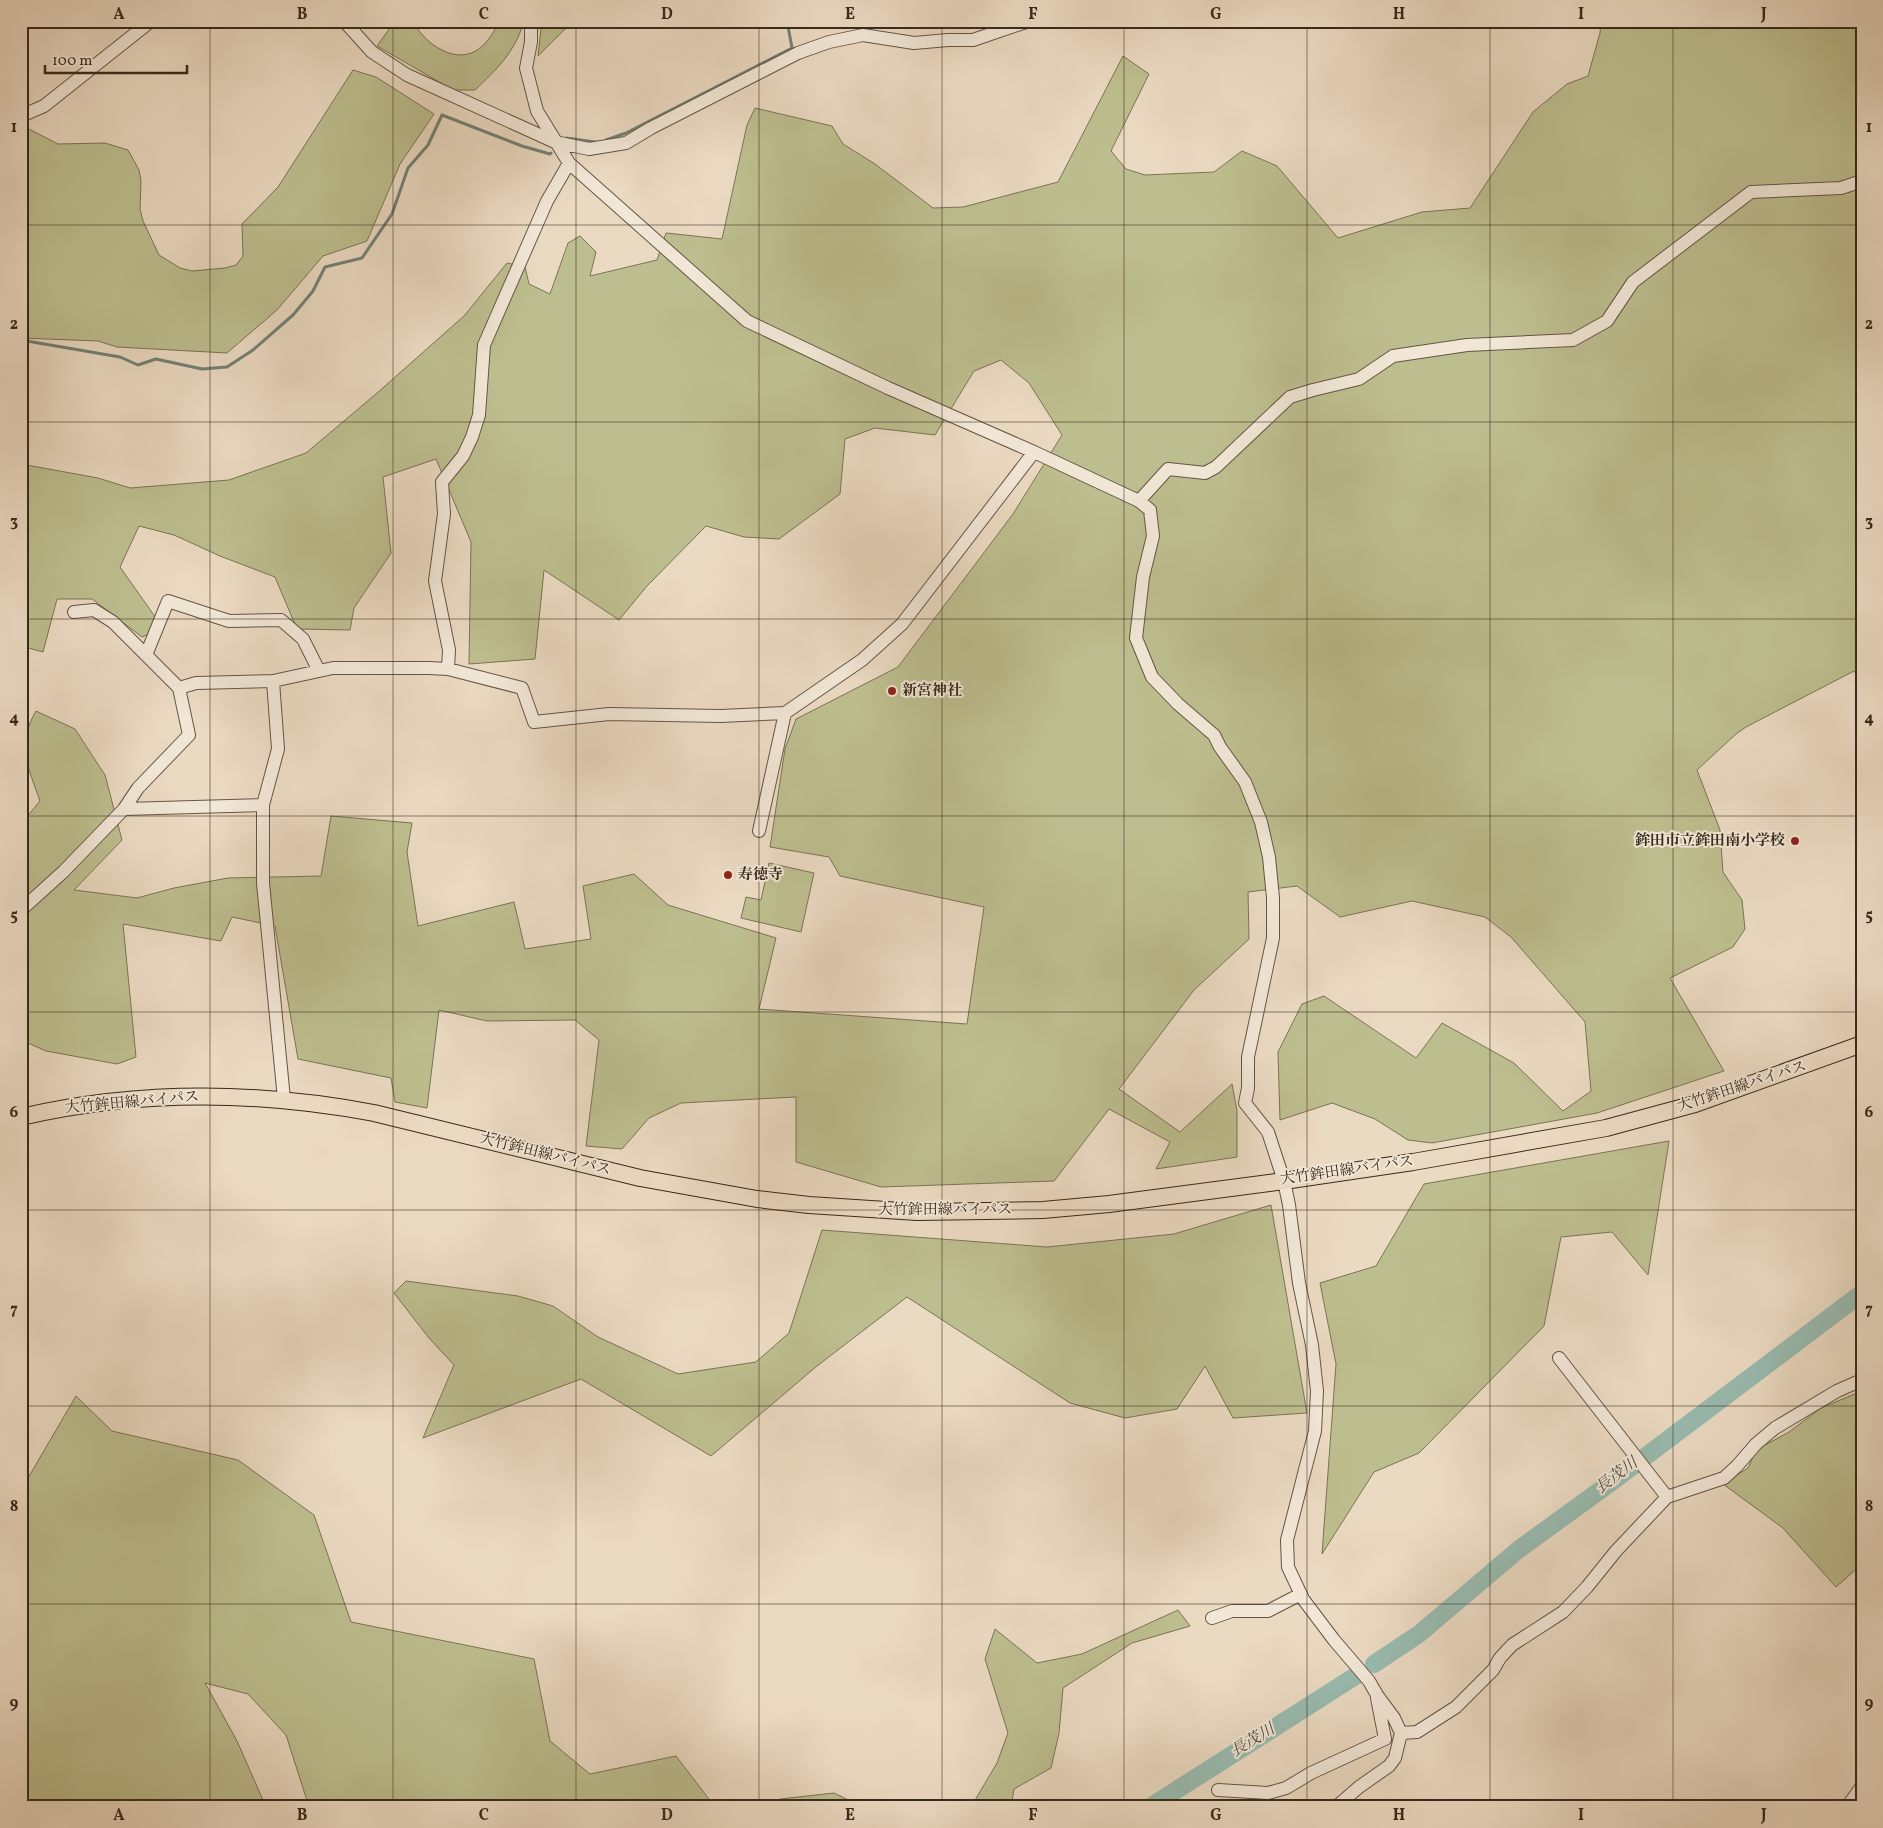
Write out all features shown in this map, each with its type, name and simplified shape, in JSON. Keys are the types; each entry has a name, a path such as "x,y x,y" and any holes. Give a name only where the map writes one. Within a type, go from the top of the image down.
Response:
{"main road":[{"name":"大竹鉾田線バイパス","path":"21,1117 80,1106 158,1097 239,1096 284,1099 374,1113 622,1173 699,1190 765,1200 863,1210 917,1212 1043,1210 1109,1204 1413,1162 1606,1128 1695,1104 1862,1044"}],"street":[{"path":"21,116 44,106 151,21"},
{"path":"344,21 372,52 407,75 555,142 588,150 626,143 651,128 798,53 842,38 863,35 914,43 948,40 965,41 1029,21"},
{"path":"531,21 526,68 537,111 569,162 747,320 888,388 1034,452 1139,502 1150,510 1153,536 1143,577 1136,638 1152,677 1178,704 1214,735 1220,747 1245,782 1261,822 1269,857 1273,898 1273,938 1248,1057 1248,1088 1245,1103 1268,1132 1284,1180 1299,1282 1312,1345 1317,1391 1315,1431 1286,1540 1288,1567 1301,1594 1334,1640 1368,1681 1394,1718 1401,1733 1395,1758 1389,1766 1359,1787 1336,1807"},
{"path":"448,669 449,650 435,581 444,514 442,482 463,456 479,415 484,345 547,201 569,162"},
{"path":"1139,502 1168,469 1204,474 1216,467 1290,397 1359,379 1393,356 1467,345 1573,340 1606,321 1633,282 1751,192 1841,188 1862,181"},
{"path":"180,688 196,683 273,681 333,668 448,669 522,688 534,722 609,714 721,716 785,714 862,660 902,624 1034,452"},
{"path":"146,655 168,601 229,621 281,620 303,639 319,671"},
{"path":"21,910 63,872 124,809 138,788 190,735 180,688 114,622 94,610 74,612"},
{"path":"273,681 278,749 263,805 263,884 284,1099"},
{"path":"759,831 785,714"},
{"path":"124,809 263,805"},
{"path":"1559,1358 1667,1498"},
{"path":"1401,1733 1417,1732 1456,1707 1493,1670 1500,1658 1512,1645 1563,1612 1587,1587 1616,1551 1667,1498 1724,1478 1756,1444 1775,1428 1837,1391 1862,1380"},
{"path":"1212,1618 1232,1611 1268,1611 1301,1594"},
{"path":"1218,1790 1268,1793 1286,1788 1311,1773 1385,1739 1377,1696"},
{"path":"1848,1807 1862,1786"}],"green space":[{"path":"395,21 411,21 432,44 443,51 463,55 472,53 480,48 487,41 499,21 524,21 511,51 475,90 453,90 377,46"},
{"path":"542,21 580,21 565,29 538,56"},
{"path":"1601,21 1862,21 1862,683 1854,671 1746,727 1697,770 1720,830 1723,872 1742,900 1745,929 1733,947 1670,978 1724,1071 1597,1113 1432,1143 1408,1140 1375,1119 1332,1103 1280,1120 1278,1052 1302,1004 1324,996 1416,1058 1442,1023 1514,1063 1563,1111 1591,1091 1585,1022 1511,937 1485,917 1412,901 1340,917 1297,886 1248,892 1249,939 1194,990 1119,1089 1180,1132 1232,1084 1237,1111 1237,1157 1156,1169 1170,1142 1109,1109 1054,1181 881,1187 796,1162 796,1097 681,1103 649,1118 622,1149 586,1146 599,1040 575,1020 487,1021 439,1010 427,1108 395,1102 391,1078 298,1059 275,926 232,917 221,941 123,924 136,1057 117,1064 46,1051 21,1040 21,824 40,801 28,767 25,745 30,723 36,711 75,729 105,775 122,840 74,890 137,898 174,888 228,878 321,876 331,816 412,823 407,852 418,926 514,902 525,949 591,939 583,886 634,874 668,905 776,938 759,1009 967,1024 984,907 840,876 829,857 770,847 785,749 796,719 898,667 1013,514 1062,435 1029,383 1001,360 974,371 935,435 875,428 845,439 840,494 779,539 744,537 706,526 647,586 619,620 544,570 535,659 469,664 471,542 436,459 383,477 391,553 354,608 350,630 297,629 275,577 220,556 174,535 139,526 120,567 163,628 142,637 92,599 57,599 43,652 21,646 21,464 98,478 130,488 229,480 306,453 464,316 507,263 525,267 529,284 550,294 568,243 580,236 596,252 590,276 657,260 666,233 722,239 747,125 755,108 832,126 843,144 875,164 933,208 963,207 1058,182 1123,56 1149,74 1111,151 1126,169 1145,175 1214,172 1242,151 1277,166 1338,238 1422,212 1470,208 1533,112 1567,84 1588,76 1600,33"},
{"path":"353,70 376,77 434,114 400,164 367,241 323,256 277,310 227,353 117,347 98,341 21,338 21,131 27,128 58,144 105,143 128,150 139,170 141,181 140,209 143,221 159,255 180,268 192,271 225,268 236,265 243,256 242,224 278,187"},
{"path":"769,863 814,873 801,932 741,918 746,897 761,900"},
{"path":"1669,1141 1648,1275 1612,1232 1561,1237 1544,1326 1419,1453 1374,1472 1322,1554 1336,1364 1320,1283 1376,1266 1424,1184"},
{"path":"1271,1205 1307,1413 1233,1418 1205,1366 1177,1409 1125,1418 1070,1403 907,1297 817,1366 711,1456 581,1379 423,1438 454,1365 429,1338 394,1293 406,1281 518,1296 553,1306 598,1337 678,1374 756,1362 789,1333 822,1230 1047,1247 1174,1234"},
{"path":"1862,1391 1862,1564 1836,1587 1783,1528 1723,1484 1748,1468 1756,1450 1789,1432 1821,1408"},
{"path":"76,1396 112,1431 238,1460 314,1515 351,1622 534,1659 550,1741 590,1774 676,1756 715,1807 309,1807 286,1735 248,1694 205,1683 237,1741 266,1807 21,1807 21,1490"},
{"path":"1178,1610 1190,1626 1132,1643 1063,1688 1059,1733 1051,1768 1014,1789 1011,1807 971,1807 997,1763 1008,1733 985,1659 995,1629 1037,1663 1082,1654"},
{"path":"834,1793 863,1807 775,1807 780,1799"}],"waterway":[{"path":"606,140 626,133 792,48 787,21"},
{"path":"21,340 120,357 138,365 156,359 202,369 227,367 253,350 293,315 313,291 325,267 362,258 392,214 408,168 428,145 442,115 522,146 551,153"},
{"path":"564,139 595,142"},
{"name":"長茂川","path":"1374,1664 1419,1634 1518,1550 1617,1478 1862,1293"},
{"name":"長茂川","path":"1150,1807 1357,1675"}],"place":[{"name":"新宮神社","path":"892,691"},
{"name":"鉾田市立鉾田南小学校","path":"1795,841"},
{"name":"寿徳寺","path":"728,875"}]}
